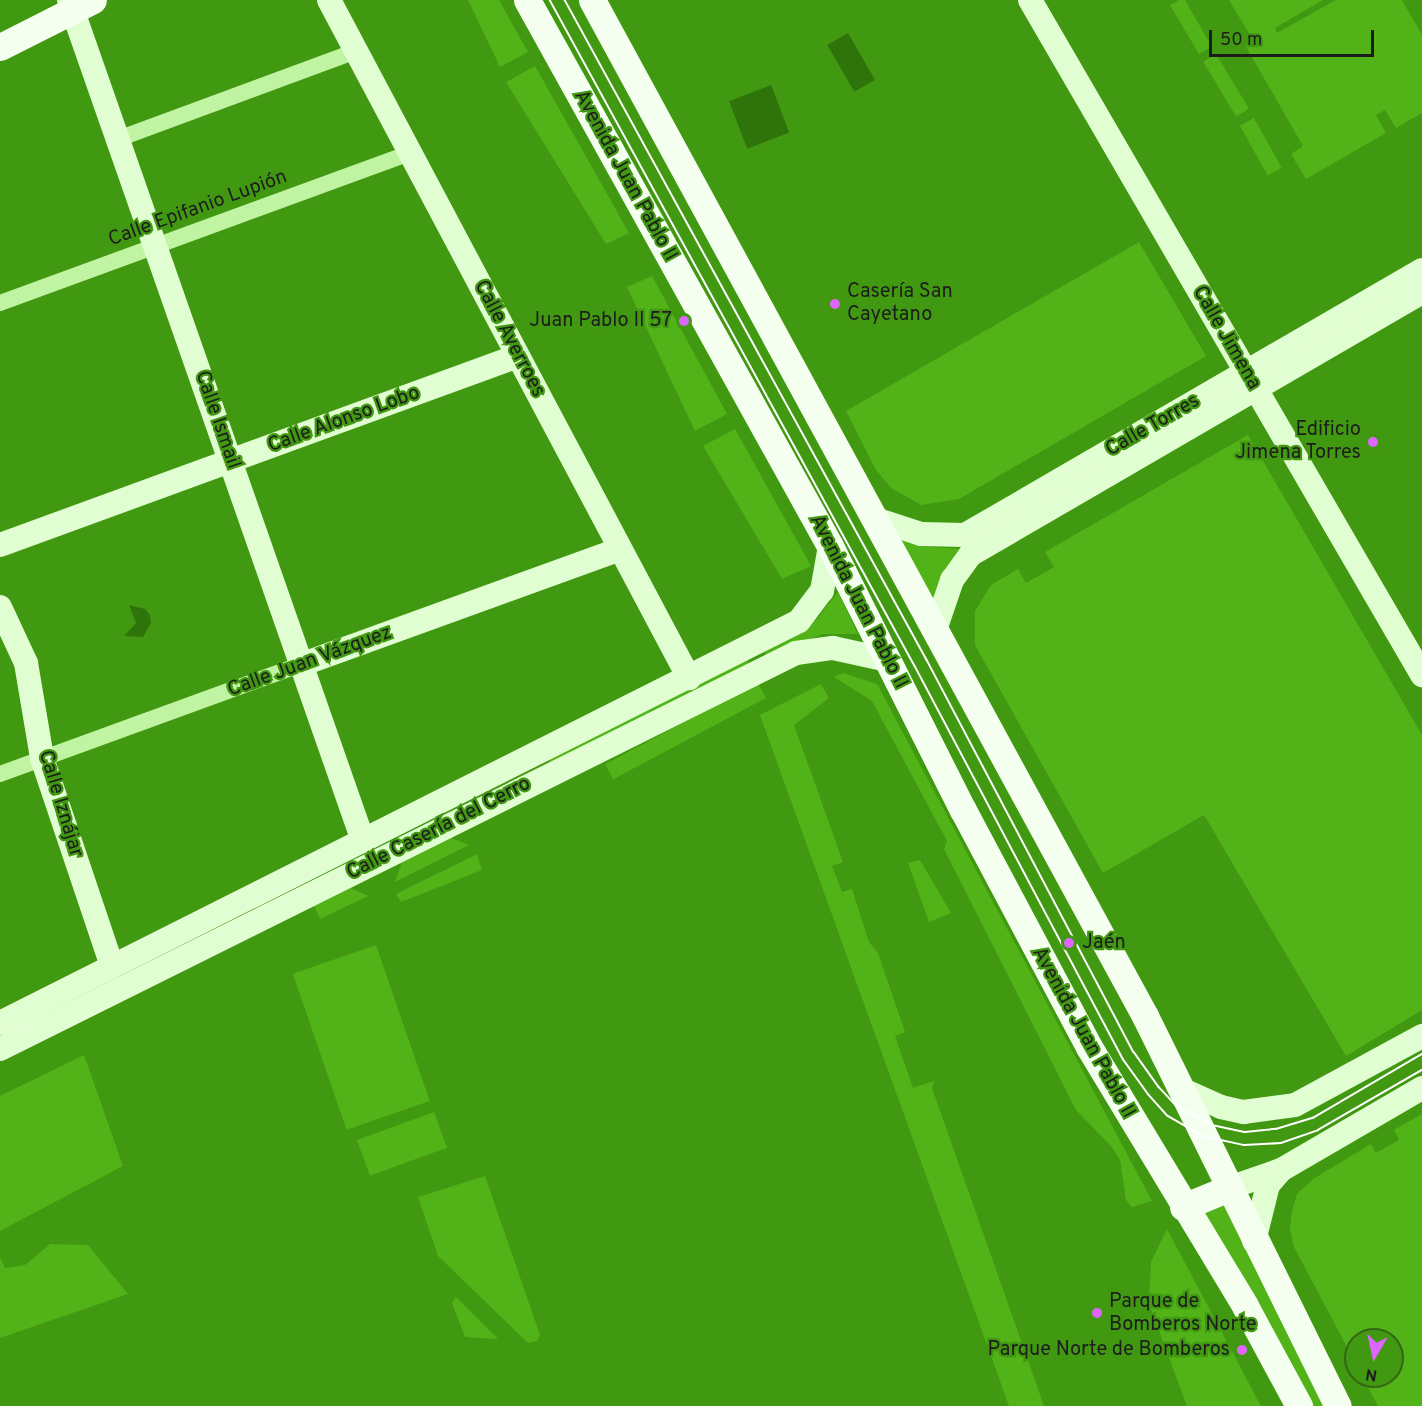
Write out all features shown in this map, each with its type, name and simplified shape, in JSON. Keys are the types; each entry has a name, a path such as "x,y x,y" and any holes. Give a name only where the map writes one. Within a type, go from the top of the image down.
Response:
{"main road":[{"name":"Avenida Juan Pablo II","path":"527,0 830,546 963,810 1089,1047 1183,1207 1245,1306 1299,1406"},
{"path":"592,0 1019,780 1183,1090 1254,1241 1338,1406"},
{"path":"0,47 78,3"},
{"path":"1183,1207 1229,1188"}],"street":[{"name":"Calle Averroes","path":"329,0 689,678"},
{"name":"Calle Jimena","path":"1030,0 1422,675"},
{"name":"Calle Ismail","path":"78,3 118,140 363,841"},
{"path":"118,140 356,51"},
{"name":"Calle Epifanio Lupión","path":"0,303 411,153"},
{"name":"Calle Torres","path":"935,630 952,580 970,555 1251,380 1422,270"},
{"name":"Calle Torres","path":"875,519 921,534 965,535 1251,380 1422,292"},
{"name":"Calle Alonso Lobo","path":"0,545 518,356"},
{"name":"Calle Casería del Cerro","path":"0,1023 799,621 822,591 830,546"},
{"name":"Calle Juan Vázquez","path":"0,774 620,549"},
{"name":"Calle Iznájar","path":"0,607 26,663 42,758 112,966"},
{"name":"Calle Casería del Cerro","path":"0,1049 796,653 832,648 888,660"},
{"path":"1183,1090 1221,1107 1243,1112 1295,1105 1422,1036"},
{"path":"1229,1188 1281,1170 1422,1088"},
{"path":"1254,1241 1268,1185 1281,1170"}],"shaded area":[{"path":"468,0 499,0 528,52 500,67"},
{"path":"1179,0 1185,0 1212,47 1199,54 1170,5"},
{"path":"1229,0 1323,0 1275,28 1277,33 1336,0 1402,0 1422,35 1422,113 1396,128 1385,110 1376,115 1386,133 1306,179 1291,154 1303,146 1245,45 1253,40"},
{"path":"848,33 875,80 854,92 827,45"},
{"path":"1216,54 1249,109 1236,117 1203,62"},
{"path":"535,66 629,233 606,244 506,82"},
{"path":"771,85 789,133 747,149 729,101"},
{"path":"1254,118 1282,168 1268,176 1240,126"},
{"path":"1139,242 1206,356 959,499 921,505 891,488 876,470 846,411"},
{"path":"652,276 727,414 695,431 627,287"},
{"path":"735,429 811,566 782,579 703,446"},
{"path":"1248,435 1422,735 1422,1010 1346,1056 1204,815 1103,873 975,645 975,611 991,585 1018,569 1026,583 1054,567 1045,552"},
{"path":"900,540 922,546 961,549 933,602"},
{"path":"838,592 858,634 822,634 767,658 763,650 816,620"},
{"path":"129,605 145,609 150,615 151,623 143,637 124,636 136,623"},
{"path":"746,658 751,667 552,767 547,756"},
{"path":"843,673 877,684 1152,1201 1132,1207 1126,1200 1120,1160 1111,1146 1076,1110 944,849 947,841 872,701 834,677"},
{"path":"758,683 766,698 613,779 605,764"},
{"path":"821,684 829,698 794,725 843,862 832,866 842,892 852,889 869,942 878,953 905,1032 895,1036 913,1088 934,1081 932,1088 1044,1406 1009,1406 760,715"},
{"path":"451,838 469,845 395,882 402,862"},
{"path":"477,854 482,870 401,902 396,894"},
{"path":"920,860 951,913 929,922 908,863"},
{"path":"351,888 368,896 320,919 314,906"},
{"path":"376,945 430,1101 347,1130 293,974"},
{"path":"84,1055 123,1166 0,1231 0,1096"},
{"path":"434,1112 447,1148 370,1176 357,1140"},
{"path":"1422,1114 1422,1406 1378,1406 1368,1388 1404,1388 1404,1328 1344,1328 1344,1341 1294,1247 1290,1229 1297,1194 1313,1179 1371,1144 1376,1153 1399,1140 1394,1130"},
{"path":"485,1176 540,1335 537,1341 528,1343 438,1256 418,1197"},
{"path":"1227,1205 1329,1406 1310,1406 1202,1214"},
{"path":"1167,1229 1261,1406 1187,1406 1149,1304 1151,1262"},
{"path":"50,1244 88,1245 128,1294 0,1338 0,1257 5,1268 25,1265"},
{"path":"456,1297 498,1339 465,1337 452,1303"}],"tram line":[{"path":"550,0 915,666 1123,1059 1149,1095 1168,1116 1203,1136 1244,1145 1281,1143 1318,1130 1422,1070"},
{"path":"565,0 927,660 1134,1052 1159,1087 1176,1105 1212,1125 1245,1132 1276,1129 1313,1118 1422,1054"}],"place":[{"name":"Casería San Cayetano","path":"835,304"},
{"name":"Juan Pablo II 57","path":"684,321"},
{"name":"Edificio Jimena Torres","path":"1373,442"},
{"name":"Jaén","path":"1069,943"},
{"name":"Parque de Bomberos Norte","path":"1097,1313"},
{"name":"Parque Norte de Bomberos","path":"1242,1350"}]}
